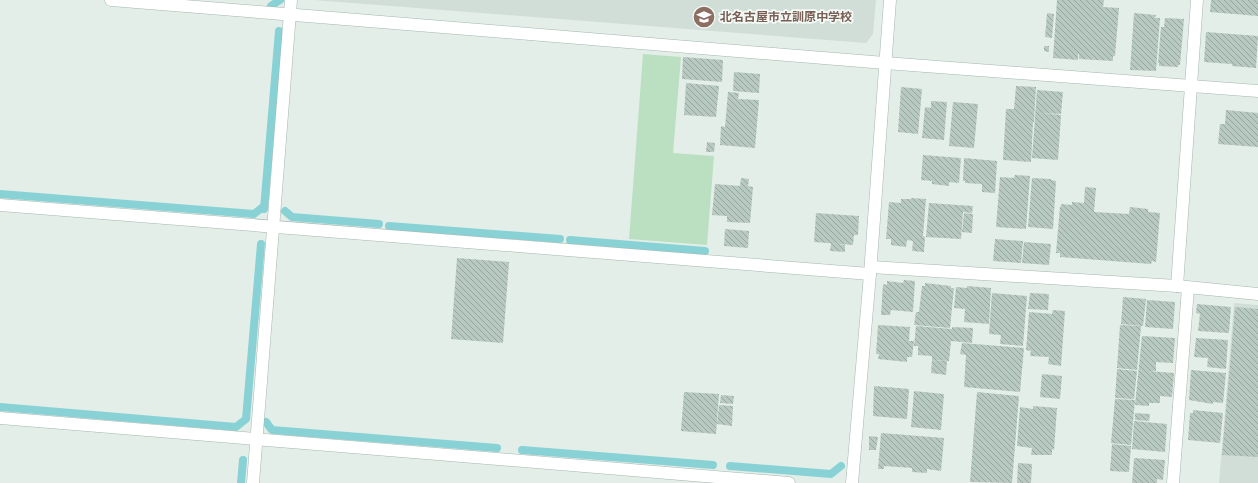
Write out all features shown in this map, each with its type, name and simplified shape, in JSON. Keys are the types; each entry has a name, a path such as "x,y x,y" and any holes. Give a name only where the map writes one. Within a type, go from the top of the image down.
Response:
{"street":[{"path":"111,0 885,63 1258,91"},
{"path":"253,483 291,0"},
{"path":"852,483 871,270 890,0"},
{"path":"1173,483 1191,85 1197,0"},
{"path":"0,205 273,227 871,270 1182,287 1258,294"},
{"path":"0,418 789,483"}],"shaded area":[{"name":"北名古屋市立訓原中学校","path":"314,0 876,0 873,34 866,43"},
{"path":"1234,303 1258,305 1258,483 1219,483"}],"green space":[{"path":"643,54 681,57 673,153 714,156 707,245 629,239"}],"building":[{"path":"1057,0 1104,0 1103,7 1119,8 1115,56 1113,56 1113,61 1079,59 1079,54 1078,60 1053,58"},
{"path":"1211,0 1258,0 1258,16 1210,12"},
{"path":"1047,13 1054,14 1052,38 1045,37"},
{"path":"1134,13 1156,15 1155,18 1160,18 1156,71 1130,70"},
{"path":"1165,18 1184,19 1180,65 1178,65 1178,67 1159,66 1158,63 1161,27 1164,27"},
{"path":"1206,32 1258,36 1256,68 1232,66 1232,64 1204,62"},
{"path":"1044,46 1049,46 1049,52 1044,51"},
{"path":"683,57 723,60 722,82 682,79"},
{"path":"734,72 760,74 759,93 733,91"},
{"path":"686,83 719,86 716,117 684,115"},
{"path":"1016,86 1036,87 1034,122 1026,121 1033,122 1031,162 1003,160 1006,109 1014,109"},
{"path":"901,87 922,89 918,134 898,132"},
{"path":"1037,90 1063,92 1061,114 1041,113 1061,115 1058,160 1032,158"},
{"path":"728,92 739,93 738,99 759,100 755,148 720,145 721,126 725,127"},
{"path":"931,101 947,102 944,140 922,138 925,107 931,108"},
{"path":"953,102 978,104 974,148 949,146"},
{"path":"1226,110 1258,113 1258,147 1218,144 1220,124 1225,124"},
{"path":"707,142 715,143 714,152 706,152"},
{"path":"923,155 961,158 959,183 949,182 949,186 932,184 932,181 921,180"},
{"path":"964,158 997,161 995,193 982,192 982,184 965,183 965,181 963,181"},
{"path":"1015,175 1030,176 1026,229 996,227 1000,177 1014,178"},
{"path":"741,178 749,179 748,186 753,187 750,223 727,222 727,216 712,215 715,184 740,186"},
{"path":"1032,178 1051,179 1056,181 1053,229 1028,227"},
{"path":"1085,187 1096,188 1094,212 1129,214 1130,207 1148,209 1148,212 1160,213 1156,262 1152,261 1151,264 1060,257 1060,253 1056,253 1060,206 1061,207 1061,204 1072,205 1072,202 1084,203"},
{"path":"901,199 926,199 923,236 925,237 924,252 912,251 913,241 907,240 906,247 891,245 891,239 886,239 889,202 901,203"},
{"path":"929,203 973,206 972,213 963,212 961,239 926,237"},
{"path":"816,213 859,216 858,235 854,235 853,245 814,242"},
{"path":"964,213 973,214 972,233 962,232"},
{"path":"725,229 749,231 748,248 724,246"},
{"path":"995,239 1023,241 1021,263 993,261"},
{"path":"1024,242 1051,244 1049,265 1022,263"},
{"path":"831,243 845,245 845,252 830,251"},
{"path":"457,258 509,262 503,343 451,339"},
{"path":"904,280 915,281 913,312 891,310 890,315 881,315 883,284 887,285 887,281 903,283"},
{"path":"925,283 951,286 951,288 954,288 950,328 914,325 916,312 919,312 922,286 925,286"},
{"path":"967,286 991,288 989,324 964,322 965,309 954,308 956,287 967,288"},
{"path":"992,293 1027,296 1023,346 1000,344 1001,335 989,334"},
{"path":"1030,293 1049,294 1048,310 1028,309"},
{"path":"1123,297 1146,299 1143,326 1121,324"},
{"path":"1147,300 1175,302 1173,329 1145,327"},
{"path":"1197,304 1231,307 1229,333 1198,331 1200,314 1196,313"},
{"path":"1235,307 1258,309 1258,457 1222,455"},
{"path":"1053,310 1065,311 1061,366 1048,364 1049,357 1030,356 1031,351 1026,350 1029,312 1052,314"},
{"path":"878,325 910,327 909,341 914,341 912,357 907,357 907,362 878,359 879,354 876,354"},
{"path":"1120,325 1141,326 1137,370 1117,368"},
{"path":"916,326 952,329 952,327 973,328 972,343 951,341 949,361 932,360 932,356 918,355 918,346 914,346"},
{"path":"1142,336 1175,338 1173,363 1156,362 1156,371 1148,371 1174,373 1172,397 1160,396 1160,403 1149,403 1149,406 1135,405"},
{"path":"1196,338 1228,340 1226,369 1207,367 1208,358 1194,357"},
{"path":"962,343 1024,348 1020,392 964,387 966,355 960,354"},
{"path":"932,360 947,361 946,375 931,373"},
{"path":"1117,369 1137,371 1134,399 1115,398"},
{"path":"1191,370 1226,373 1223,403 1213,402 1213,404 1189,400"},
{"path":"1042,374 1062,376 1060,399 1040,397"},
{"path":"874,386 909,389 907,419 873,416"},
{"path":"914,391 944,394 941,430 911,427"},
{"path":"684,392 719,394 716,434 681,431"},
{"path":"977,392 1019,396 1012,483 970,482"},
{"path":"721,395 734,396 733,404 720,403"},
{"path":"1115,399 1135,400 1131,445 1111,443"},
{"path":"719,405 733,406 732,426 717,424"},
{"path":"1033,406 1057,408 1054,450 1052,449 1052,455 1031,455 1032,448 1017,446 1020,407 1033,409"},
{"path":"1193,410 1223,413 1220,443 1188,440 1190,413 1193,413"},
{"path":"1135,413 1150,414 1149,421 1135,420"},
{"path":"1134,421 1167,424 1165,452 1132,449"},
{"path":"881,433 944,438 941,471 927,469 927,473 912,472 912,468 884,466 884,469 878,469"},
{"path":"869,436 878,437 876,450 869,450"},
{"path":"1112,444 1131,446 1129,472 1110,471"},
{"path":"1134,458 1165,460 1163,480 1157,479 1157,483 1132,483"},
{"path":"1018,463 1032,464 1031,483 1017,483"}],"waterway":[{"path":"271,6 280,0"},
{"path":"264,209 279,31"},
{"path":"0,194 254,214 264,206"},
{"path":"285,211 292,217 379,224"},
{"path":"389,226 560,239"},
{"path":"570,240 705,251"},
{"path":"0,407 236,427 246,419 261,244"},
{"path":"266,422 272,430 497,448"},
{"path":"522,450 713,465"},
{"path":"241,483 243,460"},
{"path":"730,466 831,474 841,466"}],"place":[{"name":"北名古屋市立訓原中学校","path":"704,17"}]}
